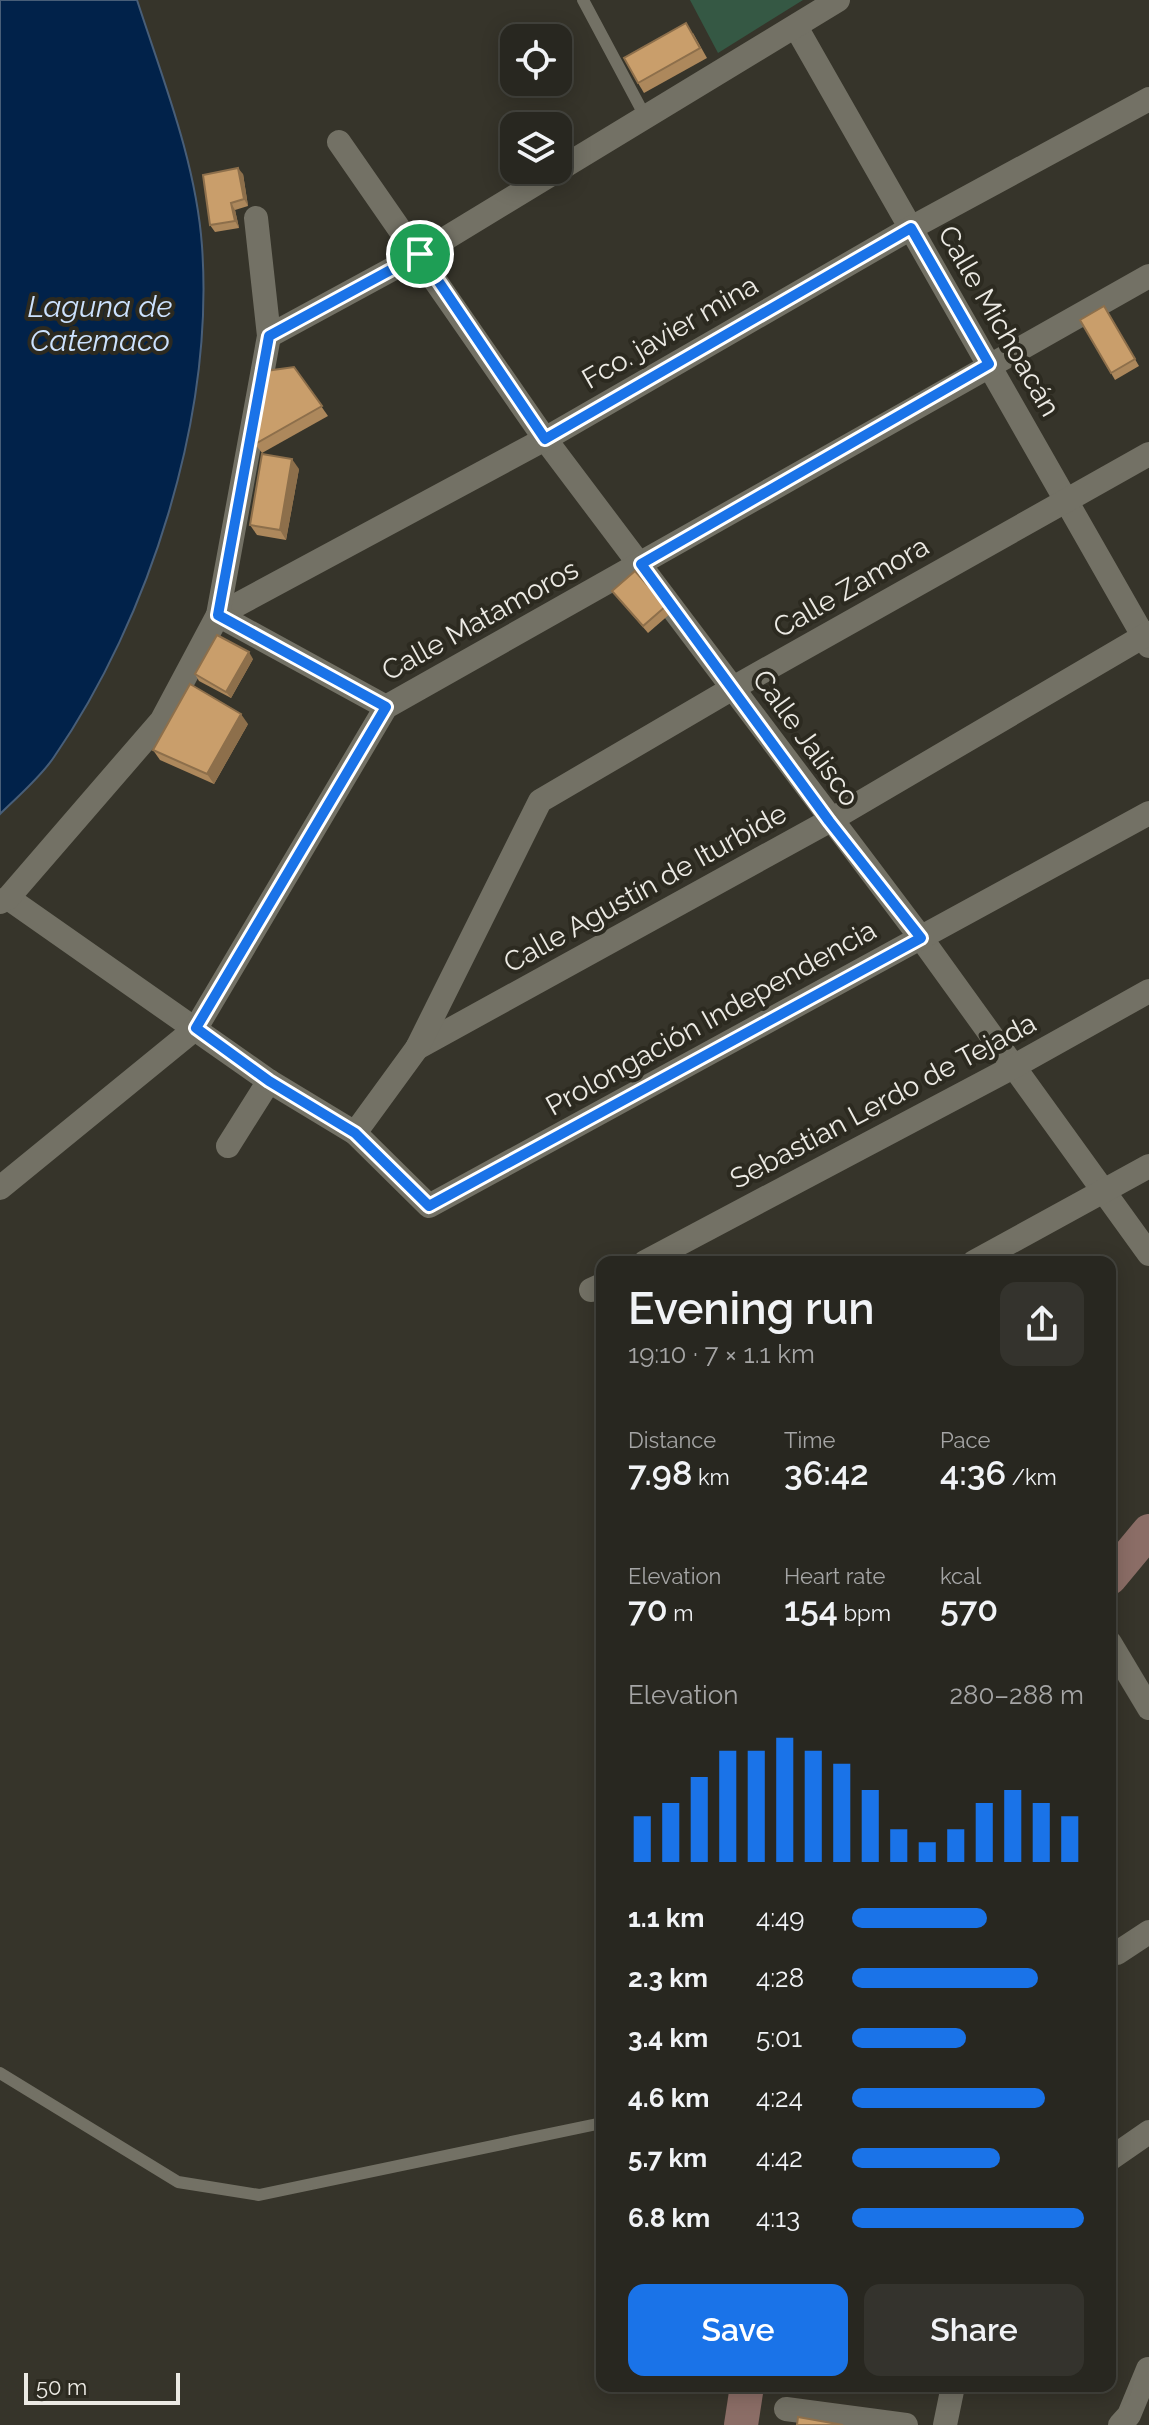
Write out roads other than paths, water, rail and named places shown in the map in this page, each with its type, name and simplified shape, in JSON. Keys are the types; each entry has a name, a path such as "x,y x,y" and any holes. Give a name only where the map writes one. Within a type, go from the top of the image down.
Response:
{"main road":[{"path":"1116,1565 1149,1531"},
{"path":"741,2425 746,2392"}],"street":[{"path":"269,336 420,254 838,0"},
{"name":"Calle Michoacán","path":"796,27 1147,638"},
{"name":"Fco. javier mina","path":"218,615 545,439 911,228 1149,99"},
{"name":"Calle Jalisco","path":"339,142 420,254 545,439 641,564 829,821 921,938 1149,1254"},
{"path":"256,218 269,336 218,615 162,720 4,900 196,1028 269,1081 355,1133"},
{"name":"Calle Matamoros","path":"0,1188 196,1028 386,707 1149,276"},
{"name":"Calle Zamora","path":"355,1133 417,1048 540,801 733,688 1149,454"},
{"path":"218,615 386,707"},
{"name":"Calle Agustín de Iturbide","path":"417,1048 829,821 1147,638"},
{"name":"Prolongación Independencia","path":"355,1133 429,1206 1149,813"},
{"name":"Sebastian Lerdo de Tejada","path":"656,1256 1013,1067 1149,991"},
{"path":"228,1146 269,1081"},
{"path":"985,1256 1149,1166"},
{"path":"1116,1653 1149,1708"},
{"path":"1117,1953 1149,1932"},
{"path":"1116,2155 1149,2132"},
{"path":"1120,2425 1129,2415 1149,2369"},
{"path":"945,2425 952,2392"},
{"path":"787,2407 906,2425"}],"lane":[{"path":"583,0 646,118"},
{"path":"0,2073 178,2182 259,2195 596,2124"}],"water":[{"name":"Laguna de Catemaco","path":"0,0 137,0 177,122 193,183 202,246 203,311 197,378 186,446 146,579 119,642 88,702 48,765 0,814"}]}
